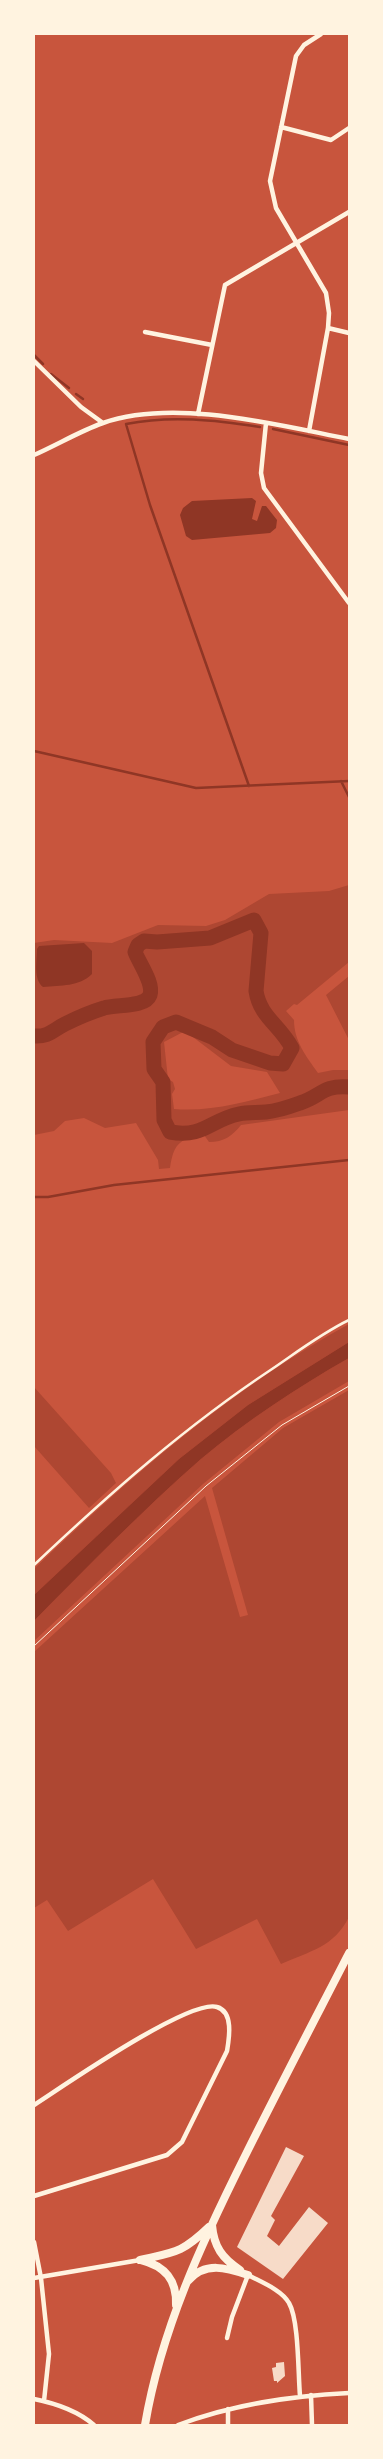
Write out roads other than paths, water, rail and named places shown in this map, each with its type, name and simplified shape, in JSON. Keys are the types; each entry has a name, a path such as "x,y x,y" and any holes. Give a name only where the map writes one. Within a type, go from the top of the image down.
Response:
{"main road":[{"path":"145,2425 160,2359 184,2286 212,2224 349,1953"},
{"path":"140,2260 180,2251 212,2224"},
{"path":"212,2224 217,2248 221,2254 248,2275"},
{"path":"140,2260 156,2265 167,2273 173,2281 176,2297 175,2312"},
{"path":"184,2286 192,2276 213,2267 225,2267 248,2275"}],"street":[{"path":"309,431 328,328 329,313 326,293 276,208 270,181 296,56 304,46 321,34"},
{"path":"281,127 332,140 349,128"},
{"path":"198,414 225,286 349,212"},
{"path":"328,328 349,333"},
{"path":"145,332 212,345"},
{"path":"34,361 81,408 103,423"},
{"path":"34,455 103,423 144,415 198,414 266,423 349,438"},
{"path":"266,423 261,473 264,488 272,502 349,603"},
{"path":"34,2105 133,2041 190,2013 206,2006 216,2006 224,2011 227,2016 230,2036 227,2051 182,2142 175,2149 167,2155 34,2196"},
{"path":"34,2242 41,2278 49,2354 44,2401"},
{"path":"34,2278 140,2260"},
{"path":"227,2338 232,2317 248,2275 282,2294 289,2303 294,2316 300,2396"},
{"path":"178,2425 228,2409 300,2396 349,2393"},
{"path":"311,2395 312,2425"},
{"path":"34,2399 44,2401 86,2418 94,2425"},
{"path":"228,2409 228,2425"}],"lane":[{"path":"34,1565 91,1510 191,1427 243,1388 349,1320"}],"waterway":[{"path":"34,355 43,364"},
{"path":"51,374 69,388"},
{"path":"76,394 83,399"},
{"path":"249,786 150,505 126,424 143,421 193,419 260,427"},
{"path":"273,429 349,445"},
{"path":"34,751 196,788 349,781"},
{"path":"341,781 349,797"},
{"path":"34,1036 47,1034 84,1015 99,1010 136,1004 147,999 150,995 150,985 135,952 138,945 144,941 157,942 210,938 254,920 261,933 256,991 258,1000 266,1014 292,1048 283,1064 270,1063 232,1050 212,1037 176,1022 163,1027 153,1042 154,1069 163,1082 164,1120 170,1132 191,1133 199,1131 242,1113 279,1110 307,1100 327,1089 349,1087"},
{"path":"34,1197 48,1197 114,1185 349,1160"}]}
